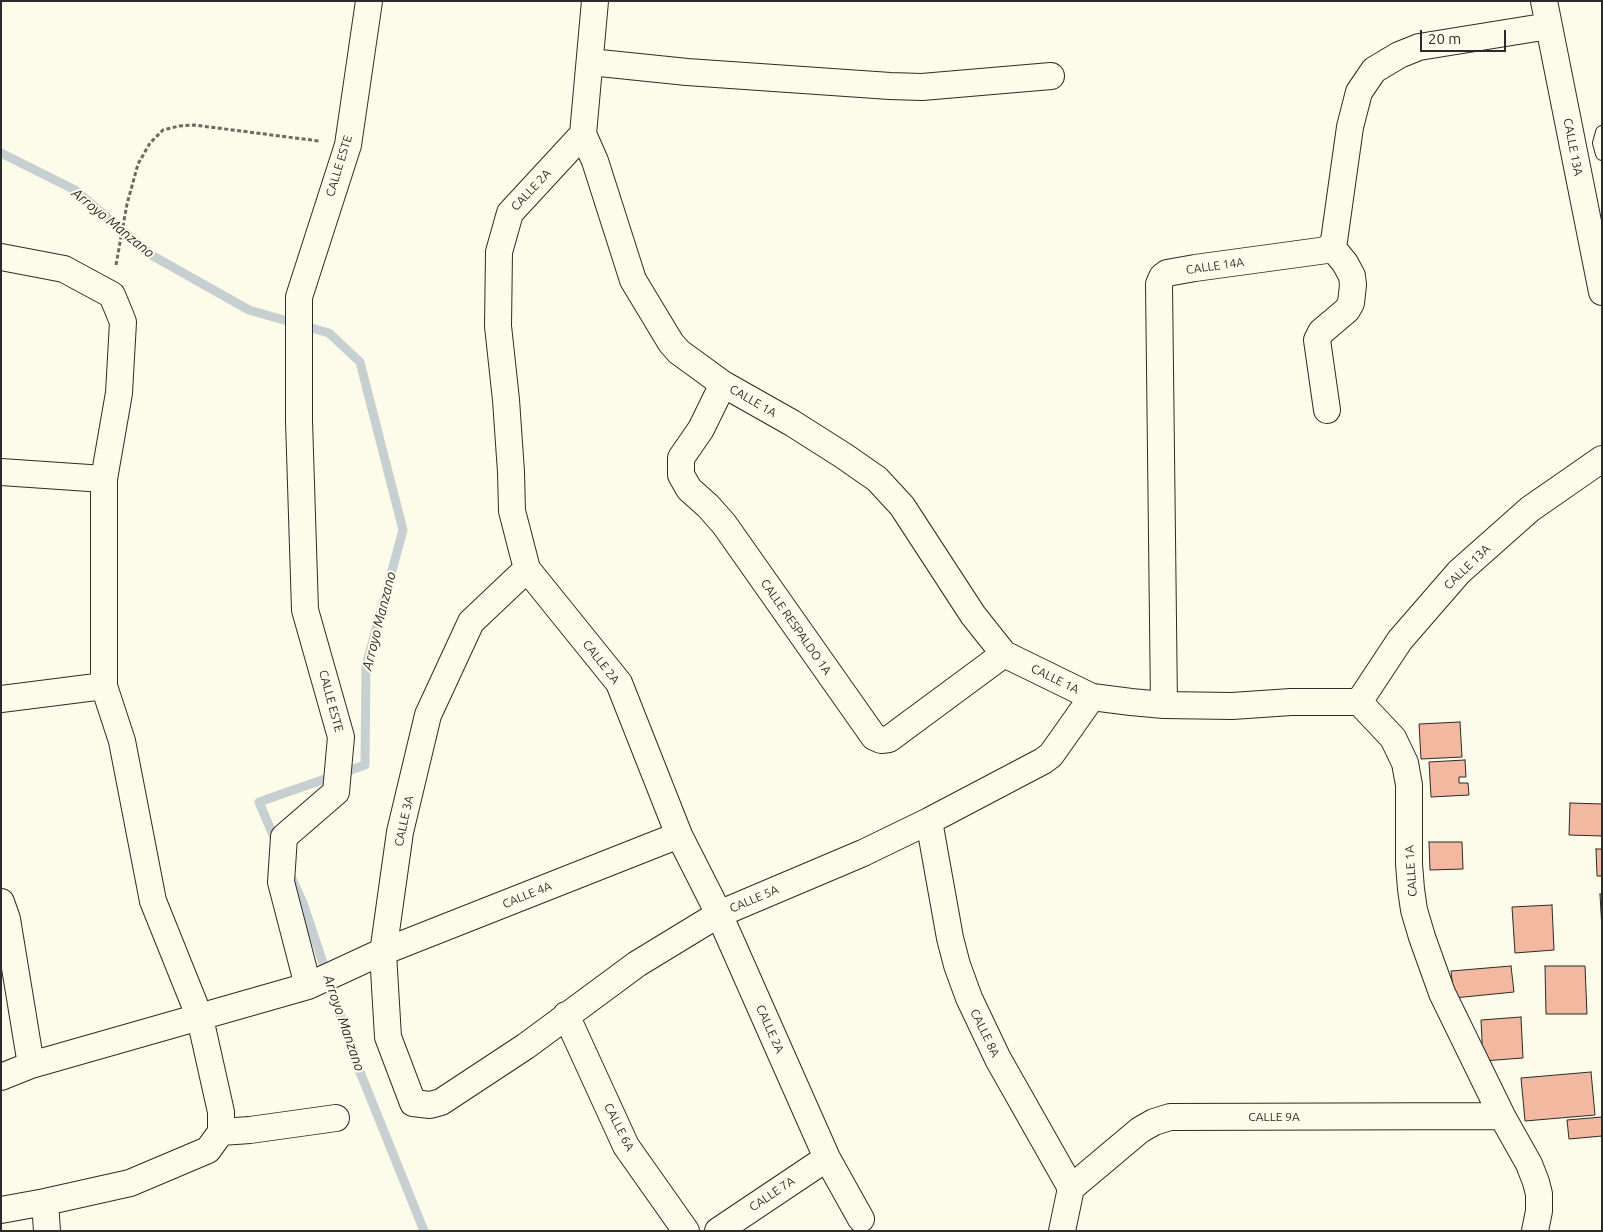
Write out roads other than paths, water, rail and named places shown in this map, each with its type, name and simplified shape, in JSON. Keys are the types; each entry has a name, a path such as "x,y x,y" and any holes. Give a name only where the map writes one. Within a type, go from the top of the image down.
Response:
{"street":[{"name":"CALLE ESTE","path":"313,984 280,882 284,837 336,792 341,737 306,610 299,421 299,297 348,145 369,1"},
{"name":"CALLE 1A","path":"595,1 583,134 598,170 633,280 671,343 679,352 723,384 822,442 877,479 902,506 973,615 1004,654 1092,697 1164,705 1232,706 1291,702 1359,702 1393,738 1405,763 1409,785 1409,864 1410,889 1414,910 1442,993 1502,1116 1529,1164 1536,1182 1539,1194 1539,1211 1535,1231"},
{"path":"1327,410 1317,340 1321,332 1347,310 1351,303 1352,276 1332,246 1350,127 1359,92 1374,70 1399,55 1419,47 1546,14"},
{"name":"CALLE 13A","path":"1546,14 1602,292"},
{"path":"590,62 687,72 922,87 1051,76"},
{"name":"CALLE 2A","path":"583,134 510,213 499,252 498,326 506,400 512,511 527,568 619,683 679,835 719,914 827,1158 861,1219"},
{"name":"CALLE 14A","path":"1164,705 1159,284 1162,277 1168,273 1327,250 1332,246"},
{"path":"1,257 64,269 112,295 123,322 120,393 104,479 104,686 122,741 152,901 200,1018 221,1112 221,1132 208,1150 130,1183 1,1210"},
{"name":"CALLE RESPALDO 1A","path":"723,384 700,430 681,458 681,475 688,489 708,506 724,524 874,737 881,740 889,739 1004,654"},
{"name":"CALLE 13A","path":"1359,702 1400,640 1459,572 1530,509 1602,459"},
{"path":"1,472 104,479"},
{"name":"CALLE 3A","path":"413,1103 388,1037 379,954 400,832 428,715 471,622 527,568"},
{"path":"1,699 104,686"},
{"name":"CALLE 5A","path":"413,1103 430,1105 441,1102 526,1046 637,964 719,914 863,852 929,821 1043,761 1051,755 1092,697"},
{"name":"CALLE 8A","path":"929,821 950,938 969,998 998,1059 1071,1188"},
{"name":"CALLE 4A","path":"1,1077 31,1065 313,984 379,954 679,835"},
{"path":"1,902 7,919 31,1065"},
{"name":"CALLE 6A","path":"566,1015 626,1146 686,1231"},
{"name":"CALLE 9A","path":"1071,1188 1140,1130 1154,1122 1170,1117 1502,1116"},
{"path":"221,1132 250,1130 336,1118"},
{"name":"CALLE 7A","path":"718,1231 827,1158"},
{"path":"1062,1231 1071,1188"},
{"path":"45,1202 47,1231"}],"lane":[{"path":"1602,132 1600,143 1602,154"}],"waterway":[{"name":"Arroyo Manzano","path":"1,153 75,190 153,256 249,310 329,333 360,362 403,530 366,666 365,765 259,802 276,842"},
{"name":"Arroyo Manzano","path":"291,877 303,903 356,1062 424,1231"}]}
